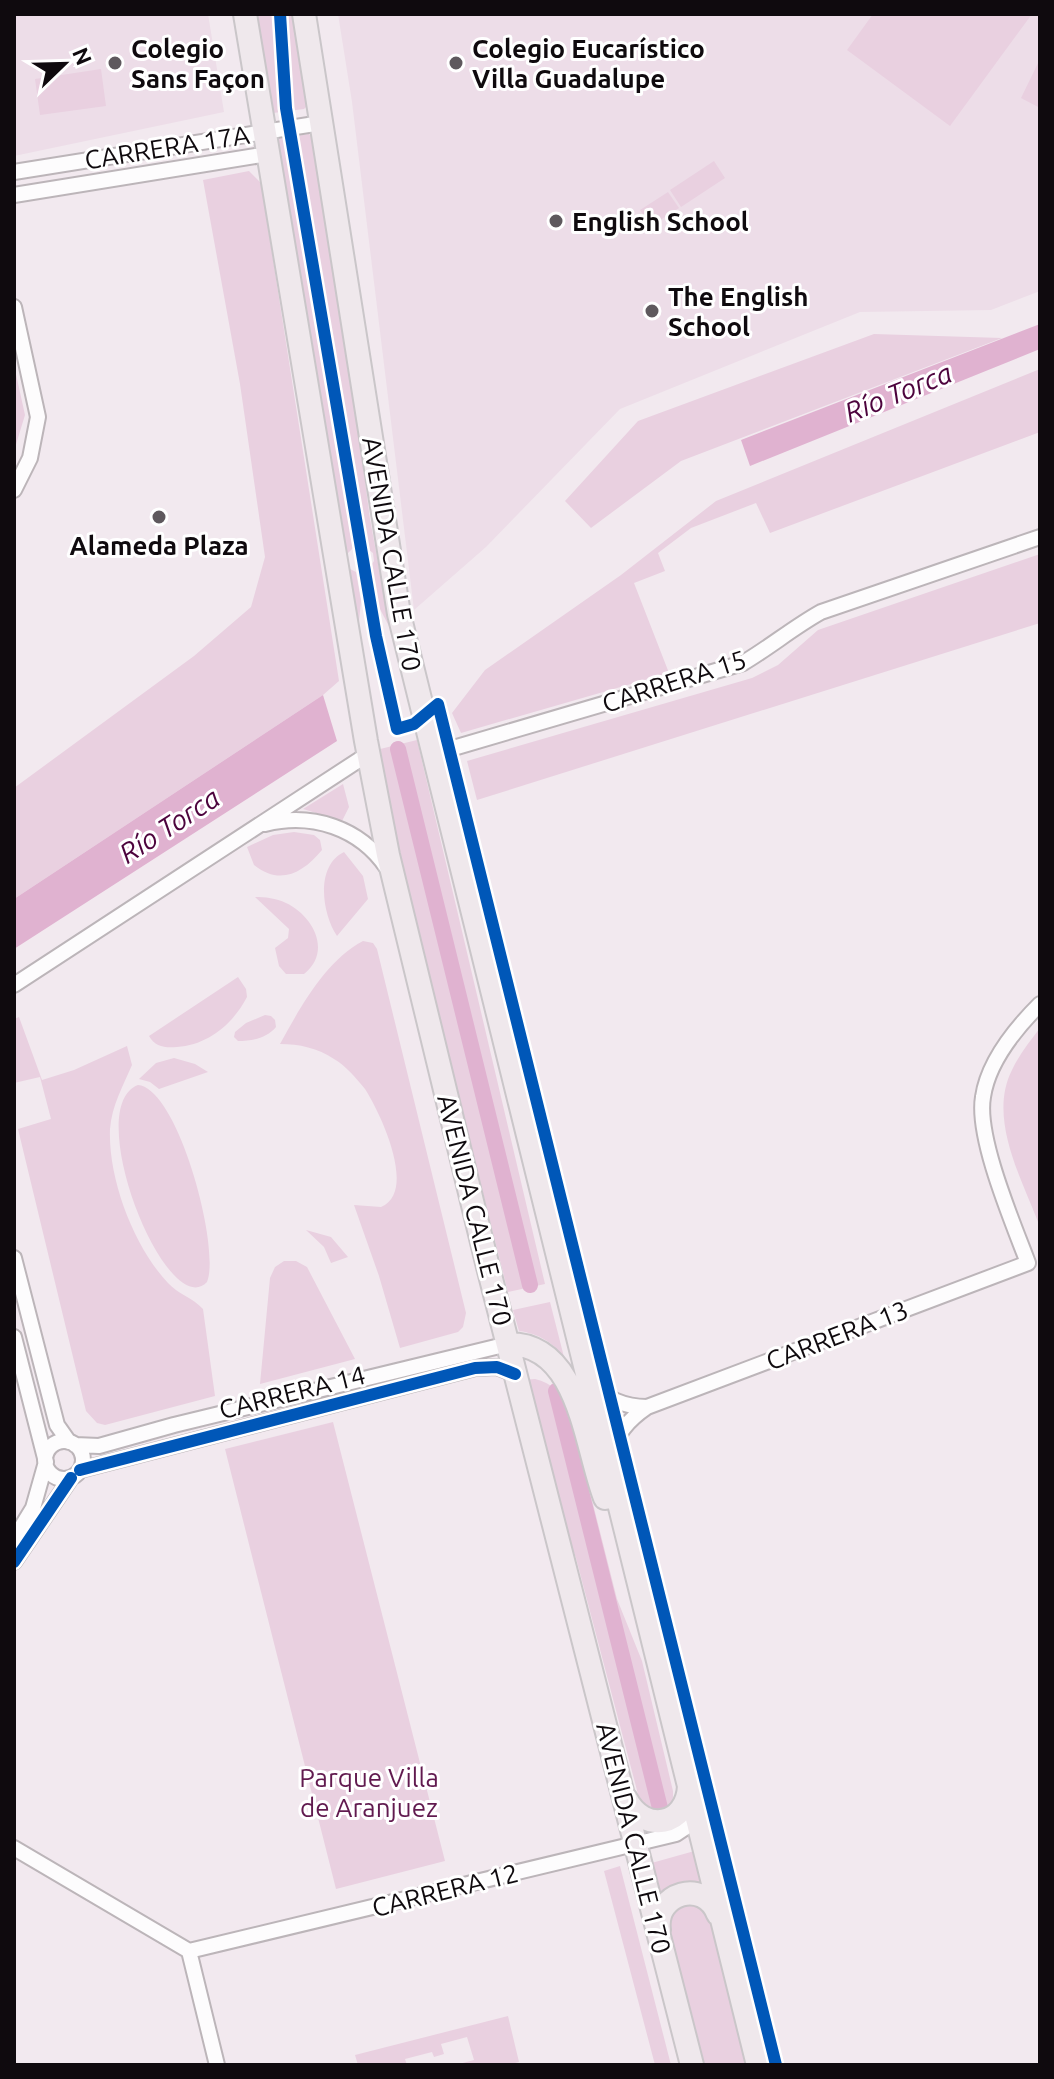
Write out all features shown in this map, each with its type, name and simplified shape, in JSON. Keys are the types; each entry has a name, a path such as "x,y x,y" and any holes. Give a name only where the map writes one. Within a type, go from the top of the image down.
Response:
{"main road":[{"name":"AVENIDA CALLE 170","path":"245,14 368,754 394,878 515,1374 692,2065"},
{"name":"AVENIDA CALLE 170","path":"304,14 391,575 758,2065"},
{"path":"508,1344 523,1345 538,1351 564,1375 577,1405 600,1485 629,1553 642,1596"},
{"path":"621,1788 636,1813 656,1822 667,1820 684,1807 689,1785"},
{"path":"662,1950 659,1915 677,1895 694,1893 703,1896 716,1908 723,1926"}],"street":[{"name":"CARRERA 17A","path":"14,195 266,143 321,123"},
{"name":"CARRERA 17A","path":"14,172 266,143"},
{"path":"14,307 38,417 30,458 14,490"},
{"name":"CARRERA 15","path":"433,754 743,663 821,612 1040,537"},
{"path":"14,985 368,754"},
{"path":"250,829 290,819 332,825 359,839 372,850 394,878"},
{"name":"CARRERA 13","path":"609,1463 619,1433 630,1419 647,1407 1028,1263 982,1130 983,1097 1011,1036 1040,1004"},
{"path":"14,1258 57,1425 82,1455 76,1474 14,1562"},
{"path":"14,1337 46,1462 56,1477 76,1474"},
{"name":"CARRERA 14","path":"72,1444 99,1446 508,1344"},
{"name":"CARRERA 14","path":"76,1474 475,1368 497,1367 515,1374"},
{"path":"589,1382 610,1399 627,1406 647,1407"},
{"path":"14,1539 33,1508 46,1456 52,1446 72,1444"},
{"name":"CARRERA 12","path":"189,1951 676,1834 697,1820"},
{"path":"14,1848 189,1951 217,2065"}],"shaded area":[{"name":"Colegio Sans Façon","path":"14,14 208,14 224,112 14,156"},
{"name":"The English School","path":"338,14 1040,14 1040,291 991,310 860,312 620,409 486,547 414,610 352,102"}],"green space":[{"path":"253,14 293,14 308,105 304,109 273,113"},
{"path":"873,14 1032,14 950,126 847,50"},
{"path":"1040,59 1040,108 1021,98"},
{"path":"101,69 106,106 40,115 35,79"},
{"path":"309,134 313,138 370,519 390,628 373,596 368,570 374,561 373,553 364,546 353,548 346,555 348,568 356,572 361,601 358,632 274,143 278,139"},
{"path":"714,161 725,178 681,207 670,190"},
{"path":"249,171 261,183 339,681 323,695 14,899 14,788 194,656 251,607 265,557 240,384 203,180"},
{"path":"668,192 679,208 651,226 640,210"},
{"path":"874,334 1002,338 681,461 591,528 565,501 638,421"},
{"path":"14,365 25,415 14,451"},
{"path":"1040,369 1040,432 770,533 756,503 691,528 658,553 665,571 634,583 669,673 461,733 452,713 485,670 621,575 716,501"},
{"path":"1040,554 1040,623 477,800 467,761 752,678 778,665 818,630"},
{"path":"417,740 545,1284 508,1292 397,853 376,750"},
{"path":"343,784 349,807 342,821 303,809"},
{"path":"294,832 314,835 320,840 322,850 307,865 282,876 254,865 247,847 273,835"},
{"path":"344,852 363,876 368,899 337,936 325,903 325,879 335,859"},
{"path":"255,897 286,903 311,925 316,934 317,955 304,974 286,974 279,966 275,948 288,938 289,929"},
{"path":"363,941 373,943 377,949 466,1313 463,1327 458,1332 400,1348 354,1205 381,1207 392,1199 396,1169 386,1132 365,1089 343,1065 315,1049 280,1044 325,973"},
{"path":"238,977 247,997 235,1016 218,1031 199,1042 177,1047 161,1046 151,1040 149,1036"},
{"path":"265,1015 275,1020 276,1027 268,1034 238,1041 234,1037 235,1032 246,1023"},
{"path":"19,1017 42,1080 74,1070 127,1046 132,1065 111,1120 113,1169 126,1211 144,1251 172,1287 203,1309 215,1396 105,1425 97,1423 86,1411 18,1129 51,1119 40,1077 14,1083 14,1019"},
{"path":"1040,1028 1040,1227 1010,1150 1003,1109 1005,1089 1012,1070"},
{"path":"174,1058 195,1064 208,1072 159,1089 139,1079 156,1063"},
{"path":"138,1085 153,1093 168,1112 193,1172 208,1237 210,1264 207,1282 190,1286 171,1272 152,1244 136,1208 124,1168 119,1131 123,1102"},
{"path":"306,1230 331,1237 348,1257 331,1263 324,1247"},
{"path":"284,1261 296,1261 307,1267 355,1359 260,1384 270,1278 275,1267"},
{"path":"550,1302 564,1357 544,1339 519,1331 513,1310"},
{"path":"535,1379 556,1390 569,1409 617,1599 642,1661 673,1791 667,1812 646,1811 639,1798 576,1558 544,1463 523,1380"},
{"name":"Parque Villa de Aranjuez","path":"333,1422 445,1861 336,1889 225,1449"},
{"path":"698,1850 707,1885 680,1884 657,1898 648,1864"},
{"path":"620,1866 671,2065 655,2065 604,1871"},
{"path":"702,1902 715,1934 749,2065 701,2065 665,1921 672,1906"},
{"path":"508,2016 519,2062 507,2065 455,2065 474,2060 467,2037 441,2044 444,2054 434,2057 432,2052 405,2059 407,2065 358,2065 355,2055"}],"water":[{"name":"Río Torca","path":"1040,324 1040,349 750,466 741,440"},
{"name":"Río Torca","path":"323,695 337,741 14,949 14,899"}],"waterway":[{"path":"398,749 530,1285"},
{"path":"556,1391 660,1808"}],"cycle path":[{"path":"280,14 286,108 376,636 397,729 414,724 438,704 776,2065"},
{"path":"80,1470 475,1368 497,1367 515,1374"},
{"path":"14,1562 71,1478"}],"place":[{"name":"Colegio Sans Façon","path":"115,63"},
{"name":"Colegio Eucarístico Villa Guadalupe","path":"456,63"},
{"name":"English School","path":"556,221"},
{"name":"The English School","path":"652,311"},
{"name":"Alameda Plaza","path":"159,517"}]}
